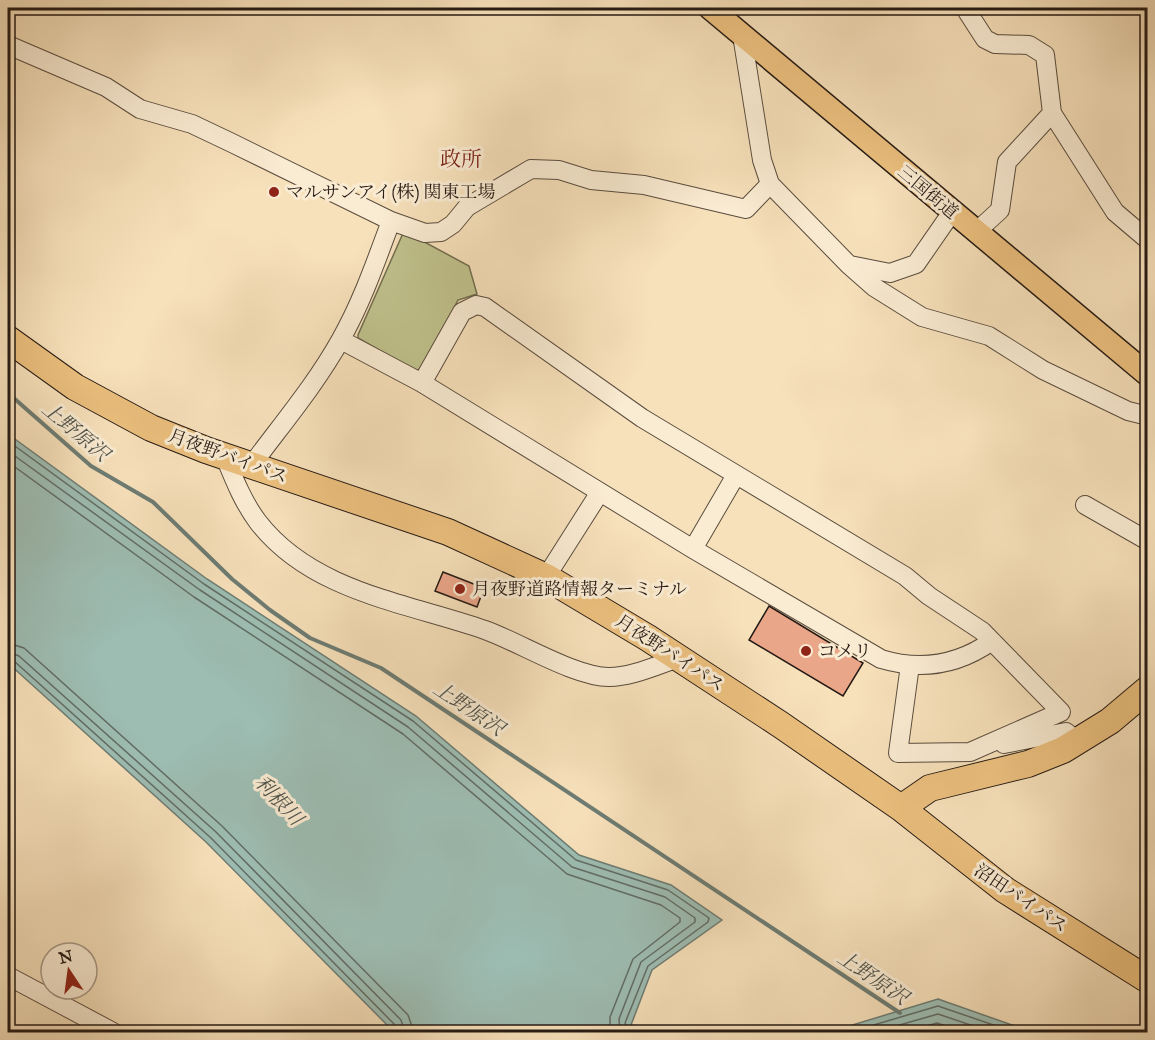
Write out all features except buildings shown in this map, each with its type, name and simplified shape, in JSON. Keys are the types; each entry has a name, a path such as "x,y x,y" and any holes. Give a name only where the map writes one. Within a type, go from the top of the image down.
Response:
{"highway":[{"name":"月夜野バイパス","path":"8,339 59,376 104,404 151,428 225,457 448,532 546,577 679,658 902,808"},
{"path":"902,808 930,788 1028,764 1078,742 1110,721 1148,689"},
{"name":"沼田バイパス","path":"902,808 1005,890 1148,980"}],"main road":[{"name":"三国街道","path":"710,8 1148,375"}],"street":[{"path":"965,8 985,39 995,44 1029,45 1045,55 1052,113 1115,212 1148,240"},
{"path":"742,34 762,160 770,184 849,265 874,286 922,317 989,336 1043,370 1128,411 1148,416"},
{"path":"8,45 106,87 140,109 192,124 391,221 425,233 441,232 453,224 467,207 531,169 559,170 591,180 644,185 747,209 770,184"},
{"path":"976,232 1000,210 1007,162 1052,113"},
{"path":"849,265 890,273 916,264 952,212"},
{"path":"251,466 315,381 341,340 360,303 391,221"},
{"path":"422,383 462,312 471,306 481,305 642,418 906,576 992,641 1061,712 984,746 956,754 898,753 910,665"},
{"path":"341,340 422,383 693,549 881,658 910,665 954,661 974,654 992,641"},
{"path":"225,457 240,491 259,523 297,558 362,592 485,630 596,675 617,676 679,658"},
{"path":"693,549 736,475"},
{"path":"546,577 600,492"},
{"path":"1085,505 1148,541"},
{"path":"984,746 1020,742 1066,732 1078,742"},
{"path":"8,976 113,1032"}],"green space":[{"path":"404,231 469,266 477,294 458,300 423,368 415,371 358,338"}],"water":[{"name":"利根川","path":"8,434 207,579 416,716 579,855 671,885 722,920 652,970 631,1025 678,1032 394,1032 206,842 8,663"},
{"path":"938,999 1032,1032 809,1032 836,1030"}],"waterway":[{"name":"上野原沢","path":"8,393 91,466 153,502 232,579 310,638 381,668 900,1013"}],"place":[{"name":"マルサンアイ(株) 関東工場","path":"274,192"},
{"name":"月夜野道路情報ターミナル","path":"460,589"},
{"name":"コメリ","path":"806,651"}],"district":[{"name":"政所","path":"461,159"}]}
